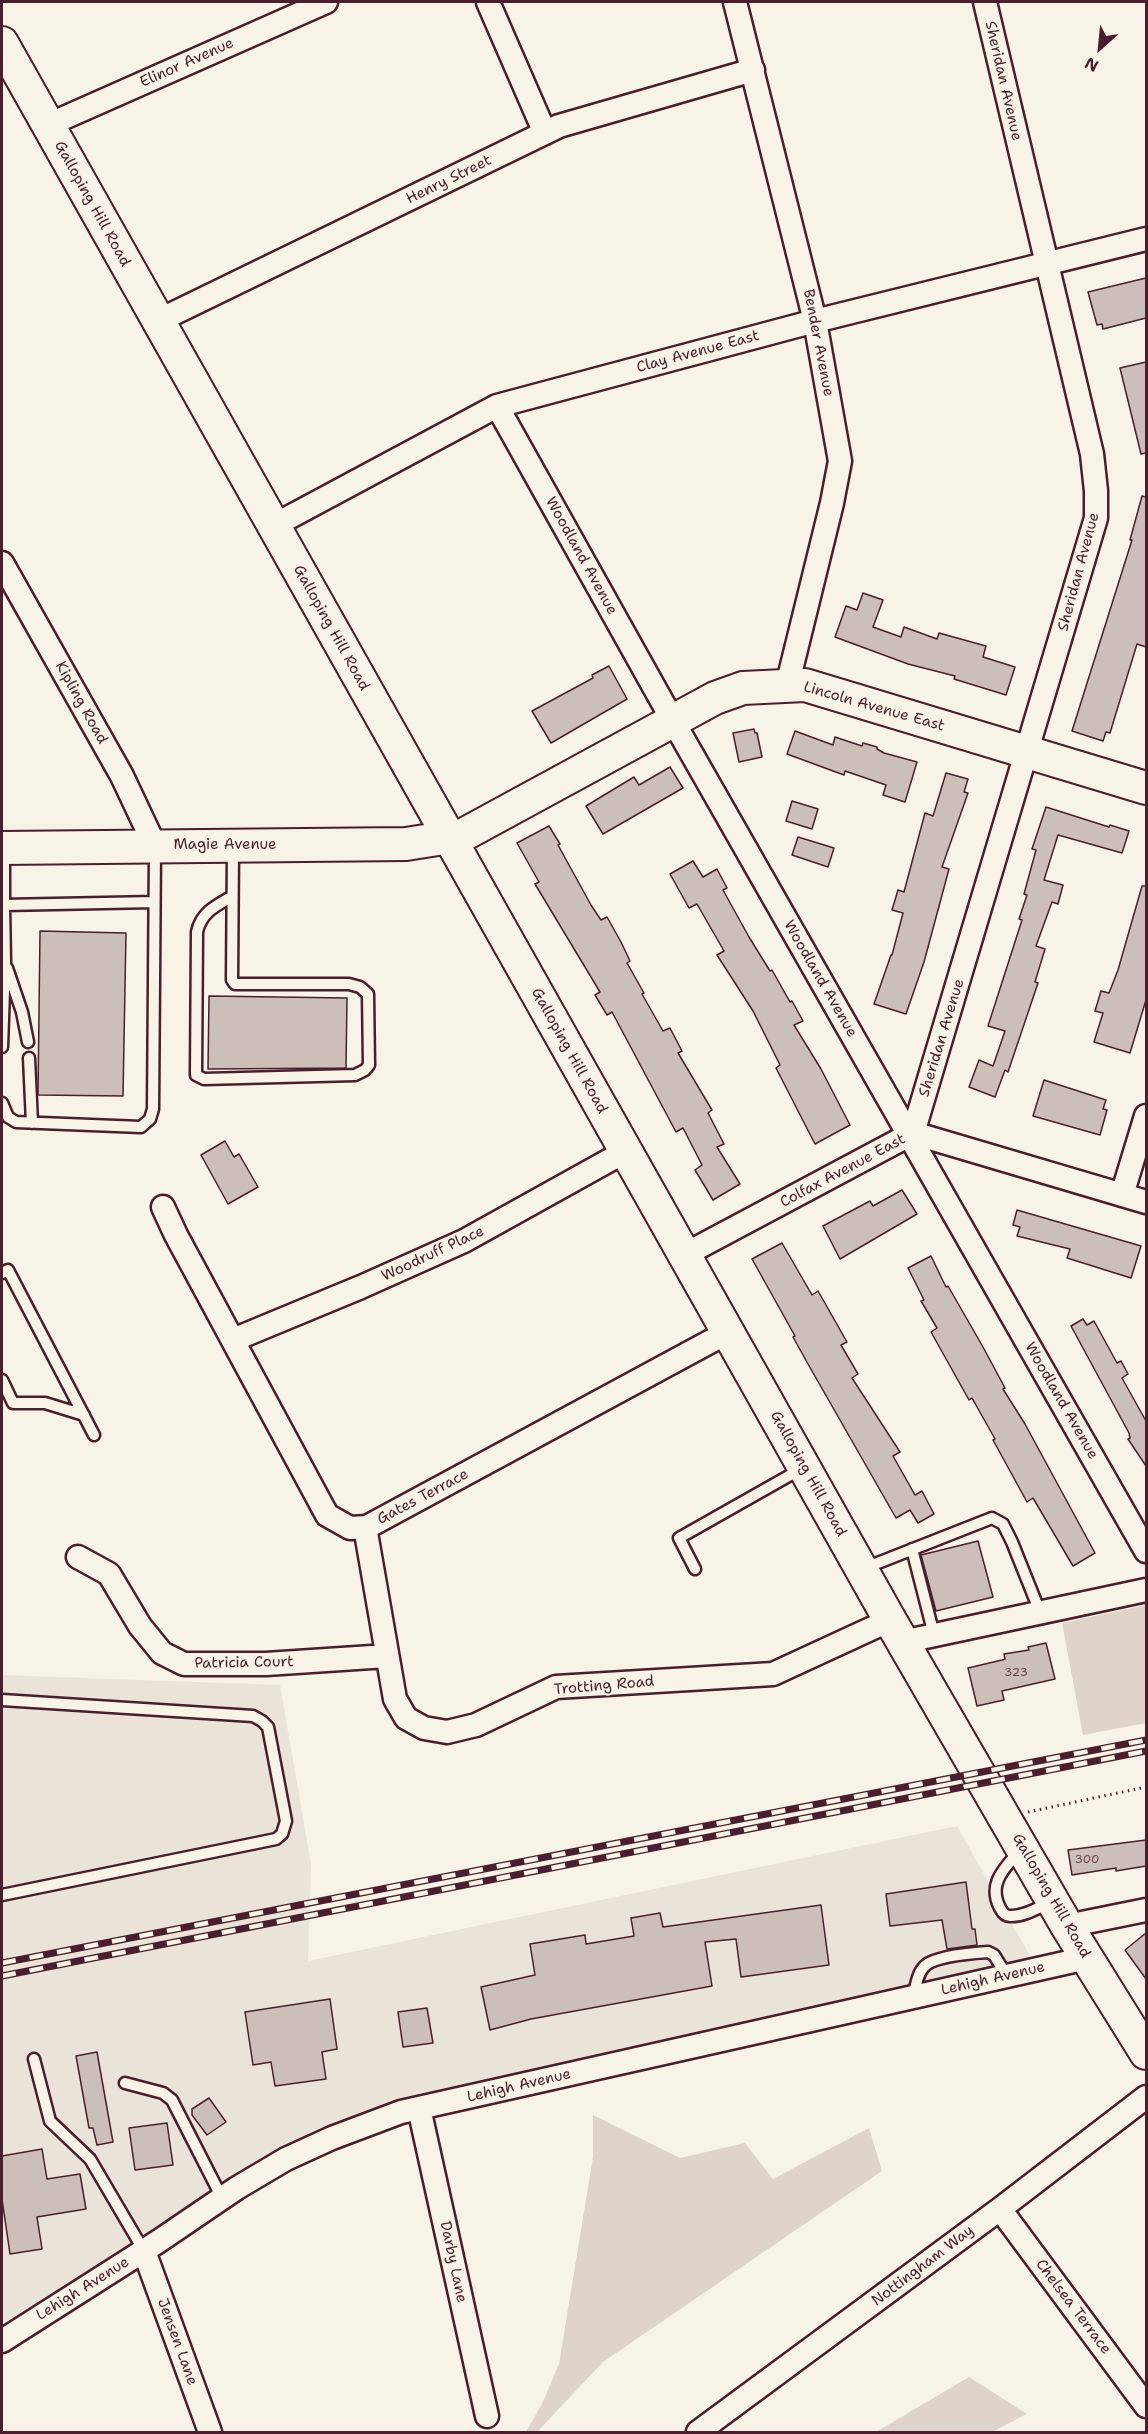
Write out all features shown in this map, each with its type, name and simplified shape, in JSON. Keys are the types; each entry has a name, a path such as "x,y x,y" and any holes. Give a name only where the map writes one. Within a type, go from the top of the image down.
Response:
{"main road":[{"name":"Galloping Hill Road","path":"2,44 861,1570 1060,1914 1146,2053"},
{"name":"Lincoln Avenue East","path":"449,837 463,835 715,698 743,688 804,685 1146,788"},
{"name":"Magie Avenue","path":"2,848 406,844 449,837"}],"street":[{"name":"Elinor Avenue","path":"48,125 326,2"},
{"path":"488,2 545,133"},
{"name":"Bender Avenue","path":"735,2 815,321 840,461 832,503 787,686"},
{"name":"Sheridan Avenue","path":"911,1134 1028,751 1096,518 1092,454 985,2"},
{"name":"Henry Street","path":"158,321 559,126 753,70"},
{"name":"Clay Avenue East","path":"273,526 497,406 815,321 1146,239"},
{"name":"Woodland Avenue","path":"497,406 673,721 911,1134 1146,1551"},
{"name":"Kipling Road","path":"2,562 122,776 154,846"},
{"path":"1122,1195 1146,1116"},
{"name":"Colfax Avenue East","path":"684,1255 911,1134 1146,1202"},
{"name":"Woodruff Place","path":"233,1340 362,1287 464,1241 626,1151"},
{"name":"Gates Terrace","path":"163,1208 327,1515 350,1528 365,1527 728,1332"},
{"name":"Trotting Road","path":"365,1527 395,1699 406,1718 424,1728 447,1732 476,1725 556,1688 773,1674 896,1631"},
{"name":"Patricia Court","path":"78,1557 109,1574 140,1626 162,1653 184,1664 266,1664 387,1656"},
{"path":"896,1631 934,1635 1146,1590"},
{"path":"1060,1914 1146,1910"},
{"name":"Lehigh Avenue","path":"2,2341 286,2159 332,2138 401,2112 1087,1958"},
{"name":"Nottingham Way","path":"698,2433 1000,2209 1146,2097"},
{"name":"Darby Lane","path":"419,2108 488,2416"},
{"name":"Chelsea Terrace","path":"1000,2209 1146,2406"},
{"name":"Jensen Lane","path":"144,2251 210,2433"}],"lane":[{"path":"231,897 212,908 199,921 196,1075 204,1079 355,1076 365,1070 369,1065 368,994 360,987 349,984 235,984 232,980 233,845"},
{"path":"2,1102 8,1117 16,1122 141,1127 150,1119 153,1109 154,846"},
{"path":"2,848 5,962 2,1047"},
{"path":"4,905 154,902"},
{"path":"5,962 22,1012 28,1042"},
{"path":"28,1058 32,1123"},
{"path":"2,1273 8,1270 94,1435"},
{"path":"2,1380 14,1403 45,1403 84,1415"},
{"path":"695,1569 679,1538 804,1468"},
{"path":"861,1570 992,1518 1003,1524 1040,1612"},
{"path":"912,1549 934,1635"},
{"path":"2,1700 253,1716 268,1727 286,1821 282,1834 276,1839 2,1895"},
{"path":"1022,1848 994,1884 996,1901 1002,1912 1009,1916 1060,1914"},
{"path":"913,1997 920,1974 926,1966 936,1960 988,1952 994,1956 1007,1976"},
{"path":"34,2059 50,2121 90,2159 144,2251"},
{"path":"125,2083 164,2094 172,2100 222,2198"}],"path":[{"path":"1005,1818 1049,1806 1146,1787"}],"shaded area":[{"path":"1146,1605 1146,1723 1083,1735 1062,1623"},
{"path":"2,1675 280,1685 311,1864 308,1961 957,1826 1042,1977 418,2097 2,2323"},
{"path":"593,2115 680,2158 745,2143 773,2179 869,2128 882,2171 603,2362 537,2432 526,2432 542,2404 559,2364 593,2157"},
{"path":"969,2377 1027,2414 992,2432 876,2432"}],"building":[{"path":"1146,278 1146,318 1103,329 1102,324 1097,325 1088,292"},
{"path":"1146,362 1146,453 1141,454 1120,368"},
{"path":"1142,496 1146,497 1146,647 1137,644 1110,733 1106,732 1103,741 1072,731 1132,540 1130,540"},
{"path":"863,593 883,600 873,627 901,637 904,627 937,639 939,633 986,646 983,657 1015,667 1006,695 954,679 955,676 908,664 835,637 846,606 857,610"},
{"path":"609,666 627,699 551,743 532,711 593,678 592,675"},
{"path":"754,729 762,757 739,762 733,733"},
{"path":"795,731 833,745 835,737 862,746 863,743 877,747 884,753 917,762 905,802 883,795 886,785 845,771 844,775 787,754"},
{"path":"670,767 683,788 603,834 586,806 634,777 639,785"},
{"path":"946,773 968,779 964,792 968,793 942,867 949,869 924,962 906,1014 874,1004 892,955 903,913 892,910 898,890 904,892 925,813 933,816"},
{"path":"792,801 818,809 812,829 786,821"},
{"path":"1046,807 1129,831 1122,853 1058,835 1044,880 1063,885 1058,904 1052,902 1036,946 1045,949 1035,982 1038,983 1008,1072 1005,1070 995,1097 969,1087 979,1060 993,1066 1005,1031 988,1026 1022,920 1019,919 1027,895 1024,894 1036,850 1032,849"},
{"path":"549,826 591,905 601,920 607,917 630,961 627,963 644,993 642,994 663,1031 670,1028 682,1051 678,1053 712,1110 708,1113 724,1144 717,1147 740,1184 713,1200 695,1170 702,1165 683,1128 676,1132 612,1012 607,1015 595,995 600,992 535,884 539,882 517,843"},
{"path":"798,837 834,848 828,867 792,855"},
{"path":"693,861 703,877 717,869 727,888 723,890 749,937 803,1021 794,1025 821,1069 850,1125 815,1144 776,1068 780,1065 753,1011 717,955 724,951 697,904 689,908 670,874"},
{"path":"1142,886 1146,886 1146,1000 1130,1053 1094,1042 1103,1013 1095,1011 1101,991 1109,993 1118,970"},
{"path":"40,931 126,933 123,1096 38,1095"},
{"path":"209,996 347,998 346,1068 208,1069"},
{"path":"1044,1080 1106,1100 1103,1109 1107,1110 1100,1135 1033,1116"},
{"path":"225,1141 234,1157 239,1154 258,1187 228,1204 201,1155"},
{"path":"902,1190 917,1214 840,1259 823,1226 870,1201 873,1206"},
{"path":"1017,1210 1141,1246 1131,1278 1067,1258 1070,1249 1017,1236 1020,1227 1013,1225"},
{"path":"782,1243 812,1295 818,1291 847,1342 841,1345 858,1374 852,1378 900,1452 893,1456 915,1495 922,1491 934,1514 918,1523 910,1510 896,1518 808,1364 752,1259"},
{"path":"931,1256 946,1287 948,1286 983,1347 1005,1388 1003,1389 1025,1424 1095,1553 1073,1566 1033,1498 1027,1502 972,1398 969,1400 931,1332 937,1328 921,1301 924,1300 908,1268"},
{"path":"1083,1319 1087,1325 1094,1321 1117,1363 1121,1361 1128,1374 1122,1378 1146,1421 1146,1466 1128,1439 1130,1438 1129,1433 1071,1326"},
{"path":"978,1541 993,1597 936,1611 921,1555"},
{"path":"1046,1643 1055,1679 1002,1691 1004,1700 977,1706 968,1668 1002,1660 1005,1659 1004,1654 1029,1650 1028,1647"},
{"path":"1146,1840 1146,1866 1072,1875 1068,1850"},
{"path":"966,1882 972,1929 975,1929 977,1945 947,1949 942,1920 890,1926 886,1894"},
{"path":"821,1905 829,1965 741,1977 736,1939 705,1942 712,1986 531,2019 490,2030 481,1987 535,1975 530,1944 585,1935 586,1944 634,1936 631,1918 660,1913 663,1927"},
{"path":"1146,1933 1146,1979 1125,1950"},
{"path":"330,1999 337,2049 322,2052 326,2079 275,2086 271,2062 253,2065 245,2012"},
{"path":"427,2008 433,2043 403,2047 398,2012"},
{"path":"97,2052 113,2142 97,2145 93,2128 89,2128 76,2056"},
{"path":"209,2098 226,2122 207,2135 192,2115 192,2109"},
{"path":"167,2123 173,2165 135,2170 129,2128"},
{"path":"42,2149 47,2179 80,2174 86,2209 37,2217 42,2249 10,2254 2,2199 2,2156"}],"railway":[{"path":"2,1963 1146,1740"},
{"path":"2,1976 1146,1751"}]}
